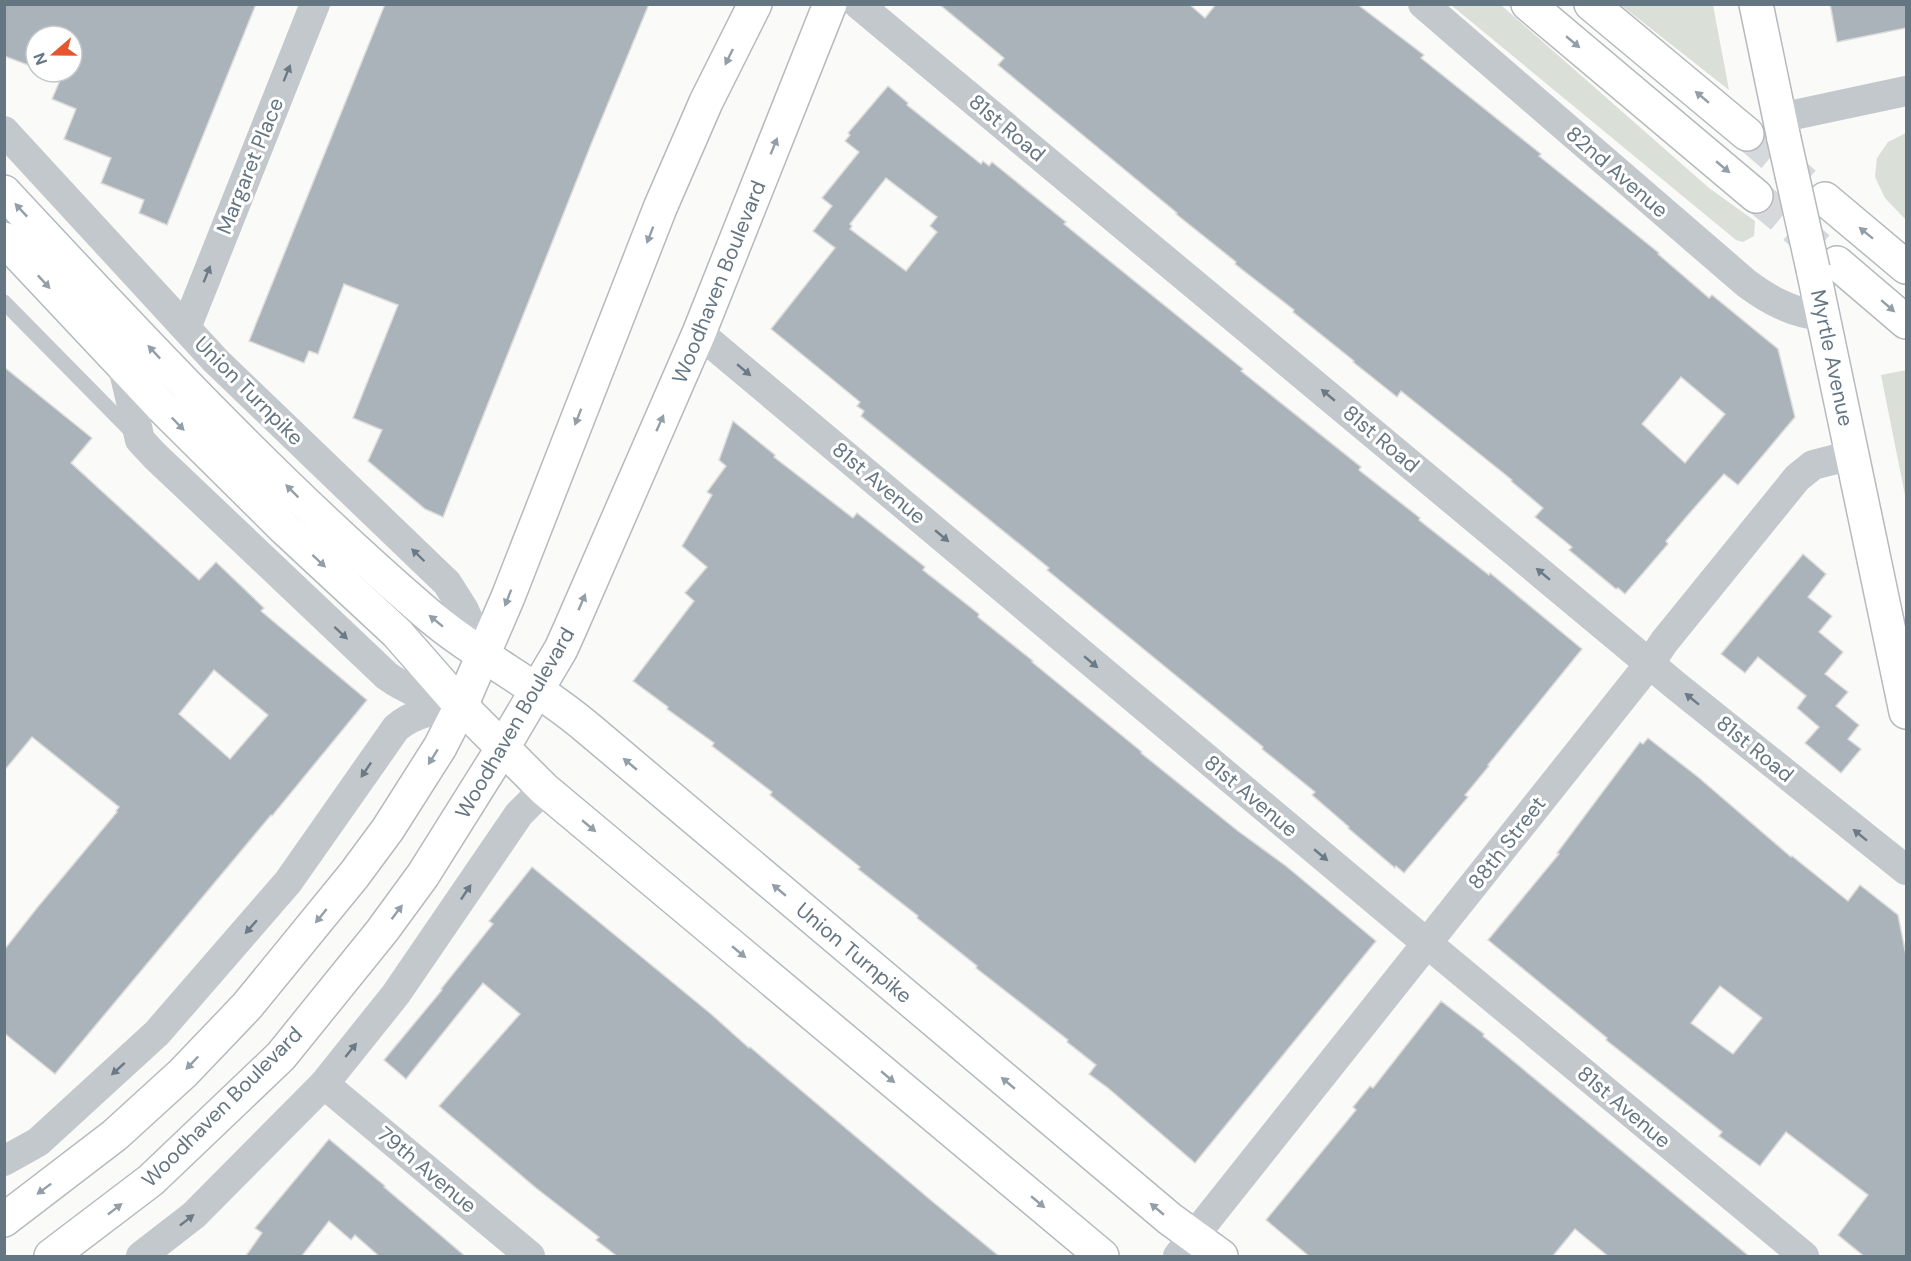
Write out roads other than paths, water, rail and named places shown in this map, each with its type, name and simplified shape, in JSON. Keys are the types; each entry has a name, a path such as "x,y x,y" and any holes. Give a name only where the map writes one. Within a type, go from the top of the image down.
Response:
{"main road":[{"path":"4,1220 115,1135 183,1073 247,1006 324,913 377,844 440,747 484,656 660,208 706,102 755,4"},
{"name":"Woodhaven Boulevard","path":"51,1257 151,1180 281,1056 404,903 502,749 570,629 699,333 830,4"},
{"path":"1528,4 1756,196"},
{"path":"1591,4 1747,134"},
{"name":"Myrtle Avenue","path":"1756,4 1782,128 1825,266 1823,316 1906,712"},
{"name":"Union Turnpike","path":"4,192 184,384 305,504 427,614 587,727 1186,1247 1221,1257"},
{"path":"1825,199 1906,267"},
{"path":"4,240 123,367 251,497 397,633 461,706 544,789 1102,1257"},
{"path":"1825,266 1906,322"}],"street":[{"name":"Margaret Place","path":"186,328 315,4"},
{"name":"81st Road","path":"858,4 1650,663 1906,870"},
{"name":"82nd Avenue","path":"1423,4 1746,283 1777,304 1804,314 1823,316"},
{"path":"1782,128 1906,91"},
{"name":"Union Turnpike","path":"4,131 186,328 278,422 447,583 464,610 484,656"},
{"name":"81st Avenue","path":"699,333 1804,1257"},
{"path":"123,367 140,441 387,676 426,697 461,706"},
{"name":"88th Street","path":"1186,1247 1650,663 1664,642 1797,478 1813,465 1852,455"},
{"path":"4,1161 38,1142 157,1033 288,882 396,728 406,719 420,714 461,706"},
{"path":"141,1257 194,1215 324,1084 396,994 519,814 544,789"},
{"name":"79th Avenue","path":"324,1084 530,1257"}],"lane":[{"path":"4,302 140,441"}],"tunnel":[{"path":"1747,134 1805,183"},
{"path":"1756,196 1819,248"}]}
